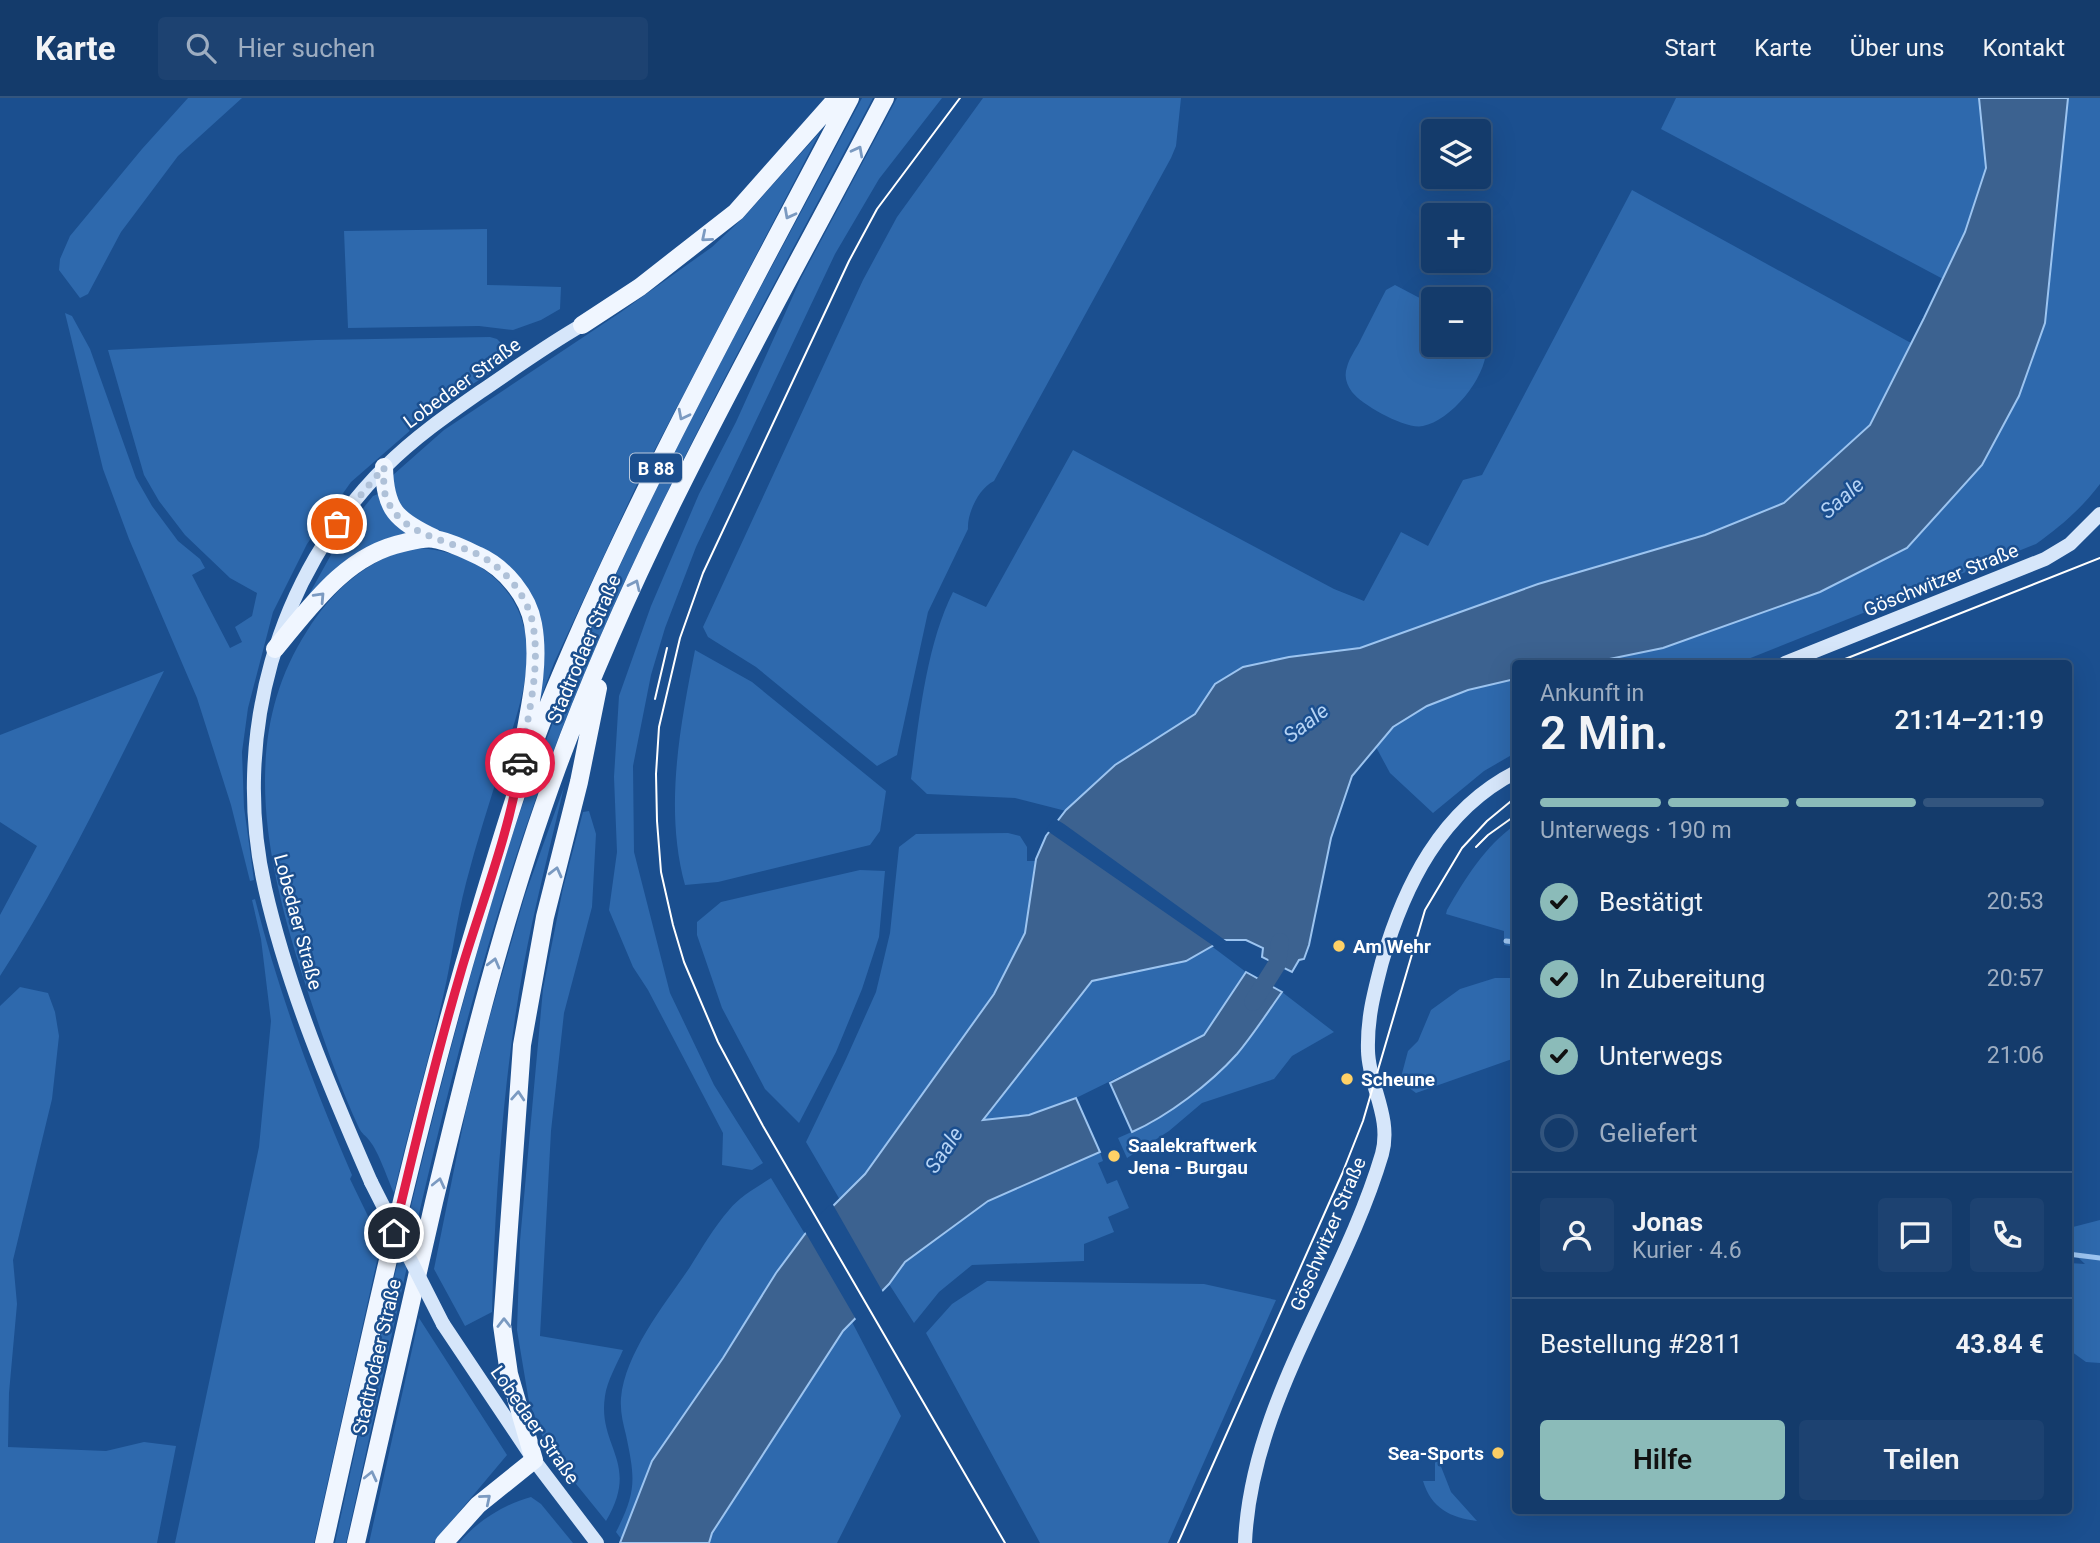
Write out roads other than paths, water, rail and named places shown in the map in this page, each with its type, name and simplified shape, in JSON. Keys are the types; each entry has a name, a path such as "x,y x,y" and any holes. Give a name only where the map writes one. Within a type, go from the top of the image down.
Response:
{"main road":[{"path":"582,325 640,287 736,212 837,98"},
{"name":"Stadtrodaer Straße","path":"324,1543 375,1310 431,1080 515,795 555,689 631,518 850,98"},
{"name":"Stadtrodaer Straße","path":"356,1543 469,1055 503,930 554,775 606,646 722,406 885,98"},
{"name":"Lobedaer Straße","path":"582,325 549,344 421,433 384,467 344,514 316,556 298,590 275,649 258,718 253,778 264,885 276,929 311,1037 371,1182 443,1324 534,1460 597,1543"},
{"path":"384,467 385,493 394,510 411,527 489,560 511,580 527,604 536,644 515,795"},
{"name":"Göschwitzer Straße","path":"1792,660 2045,559 2070,544 2100,514"},
{"path":"275,649 334,582 370,554 389,546 434,539"},
{"path":"444,1543 478,1505 534,1460 509,1374 502,1325 522,1045 545,917 579,782 606,646"},
{"name":"Göschwitzer Straße","path":"1245,1543 1252,1480 1277,1402 1357,1222 1382,1152 1386,1133 1368,1054 1368,1012 1402,902 1418,868 1454,820 1477,798 1512,775"}],"water":[{"name":"Saale","path":"1979,98 2068,98 2045,323 2019,396 1982,465 1907,548 1820,592 1663,648 1605,660 1512,660 1512,680 1468,690 1427,706 1393,727 1352,776 1331,838 1309,945 1304,959 1299,960 1292,972 1262,957 1263,948 1246,940 1223,940 1186,961 1092,981 983,1120 1029,1115 1076,1098 1100,1152 988,1201 905,1262 889,1284 843,1331 712,1533 709,1543 620,1543 652,1461 723,1358 776,1273 805,1234 865,1174 994,994 1025,933 1036,859 1046,836 1066,810 1115,765 1195,714 1215,684 1243,667 1289,657 1360,648 1538,584 1705,535 1784,503 1870,425 1965,232 1986,168"},
{"path":"1246,972 1282,992 1254,1032 1237,1054 1201,1088 1160,1117 1132,1132 1110,1083 1204,1035"}],"waterway":[{"path":"1506,941 1512,942"},
{"path":"1253,1002 1277,964 1280,942"},
{"path":"2072,1254 2100,1258"}],"tram line":[{"path":"960,98 877,209 849,261 703,573 680,638 659,727 657,821 661,872 673,925 684,962 718,1042 763,1126 1005,1543"},
{"path":"1843,660 2100,558"},
{"path":"655,699 667,648"},
{"path":"1178,1543 1363,1121 1425,910 1462,848 1487,821 1512,800"},
{"path":"1476,847 1512,818"}],"place":[{"name":"Am Wehr","path":"1339,946"},
{"name":"Scheune","path":"1347,1079"},
{"name":"Saalekraftwerk Jena - Burgau","path":"1114,1156"},
{"name":"Sea-Sports","path":"1498,1453"}]}
